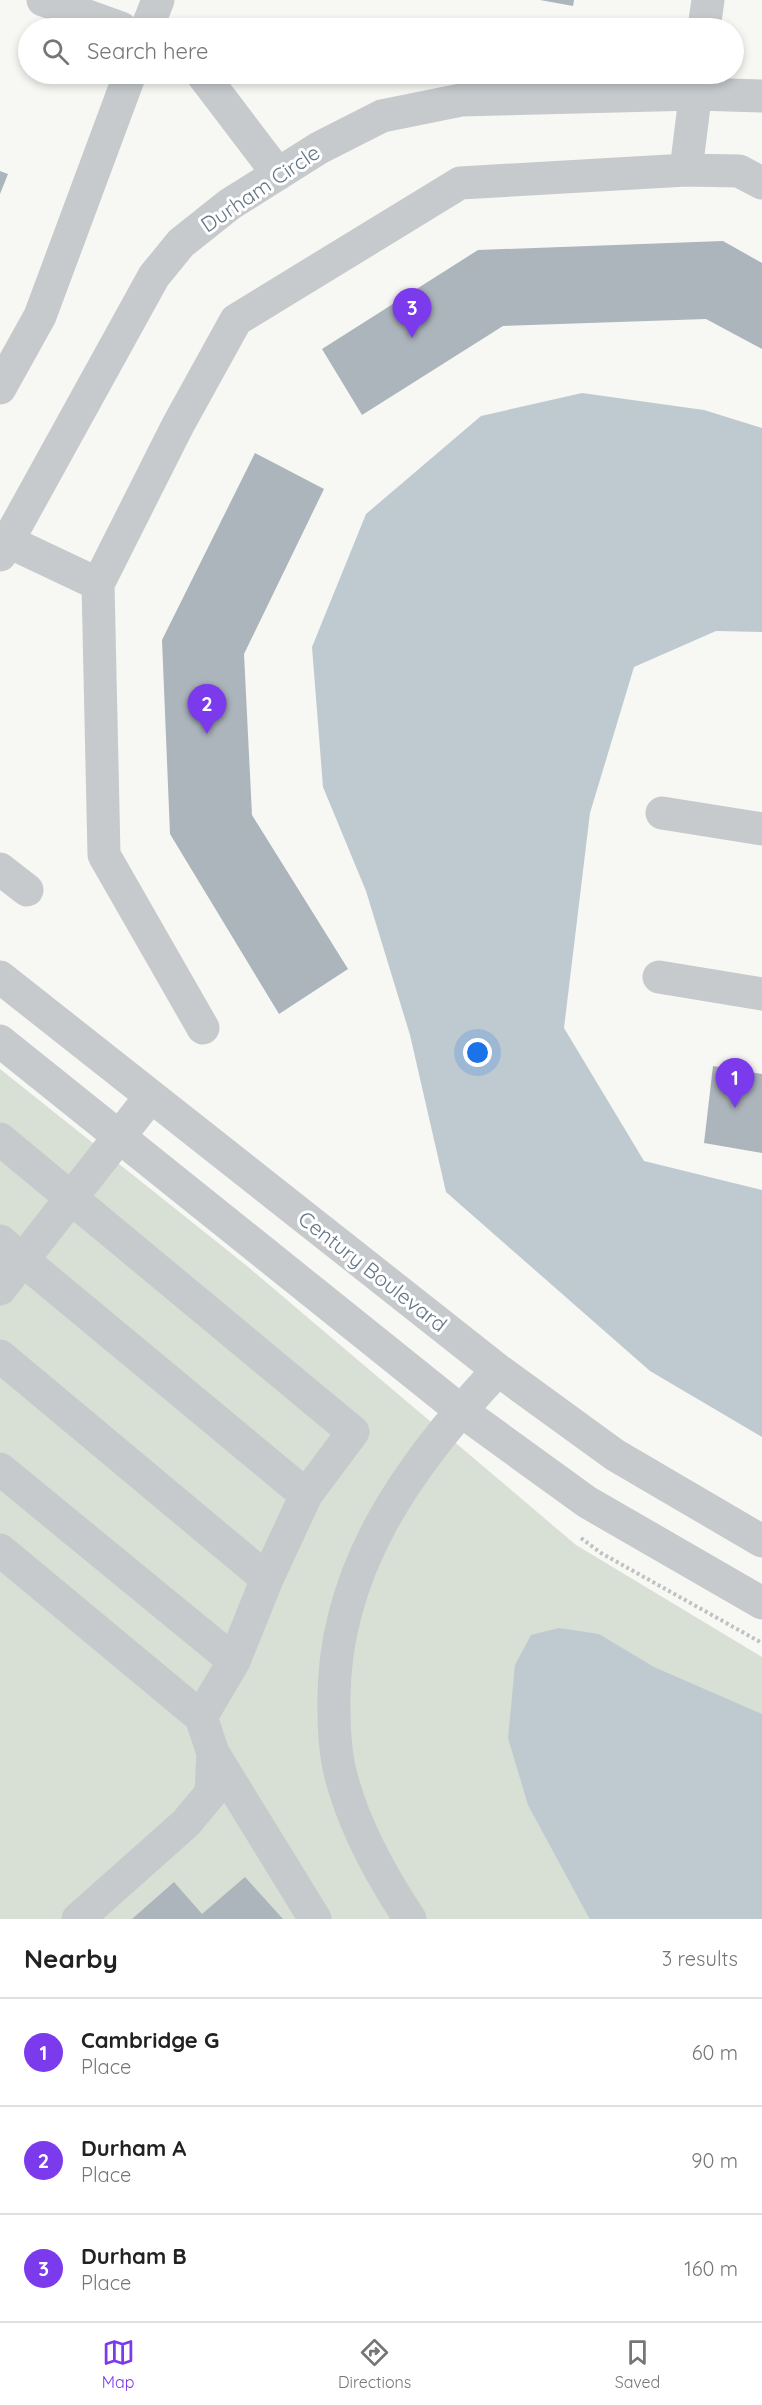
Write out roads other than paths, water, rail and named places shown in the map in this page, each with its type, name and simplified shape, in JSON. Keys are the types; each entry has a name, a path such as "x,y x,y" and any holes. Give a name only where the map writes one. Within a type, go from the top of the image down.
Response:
{"street":[{"path":"43,0 93,18"},
{"path":"151,18 158,0"},
{"path":"705,18 708,0"},
{"path":"0,388 40,316 126,84"},
{"path":"210,84 278,174"},
{"path":"686,170 697,84"},
{"name":"Durham Circle","path":"3,548 154,276 181,243 230,204 319,148 382,116 461,100 697,84 762,96"},
{"path":"203,1028 104,855 98,584 178,425 236,320 460,183 686,170 739,171 762,183"},
{"path":"3,548 98,584"},
{"path":"662,813 762,829"},
{"path":"0,869 27,891"},
{"name":"Century Boulevard","path":"0,977 498,1370 615,1455 762,1541"},
{"path":"659,977 762,994"},
{"path":"0,1041 460,1410 587,1502 762,1603"},
{"path":"0,1289 12,1251 72,1198 151,1096"},
{"path":"0,1139 353,1432 306,1495 267,1579 234,1661 201,1717"},
{"path":"12,1251 306,1495"},
{"path":"0,1356 267,1579"},
{"path":"410,1919 380,1873 355,1820 340,1771 334,1728 333,1680 340,1628 358,1570 383,1519 411,1474 460,1410 498,1370"},
{"path":"0,1469 234,1661"},
{"path":"0,1550 201,1717 213,1753 315,1919"},
{"path":"78,1919 192,1816 211,1793 213,1753"}],"place":[{"name":"Durham B","path":"412,338"},
{"name":"Durham A","path":"207,734"},
{"name":"Cambridge G","path":"735,1108"}]}
